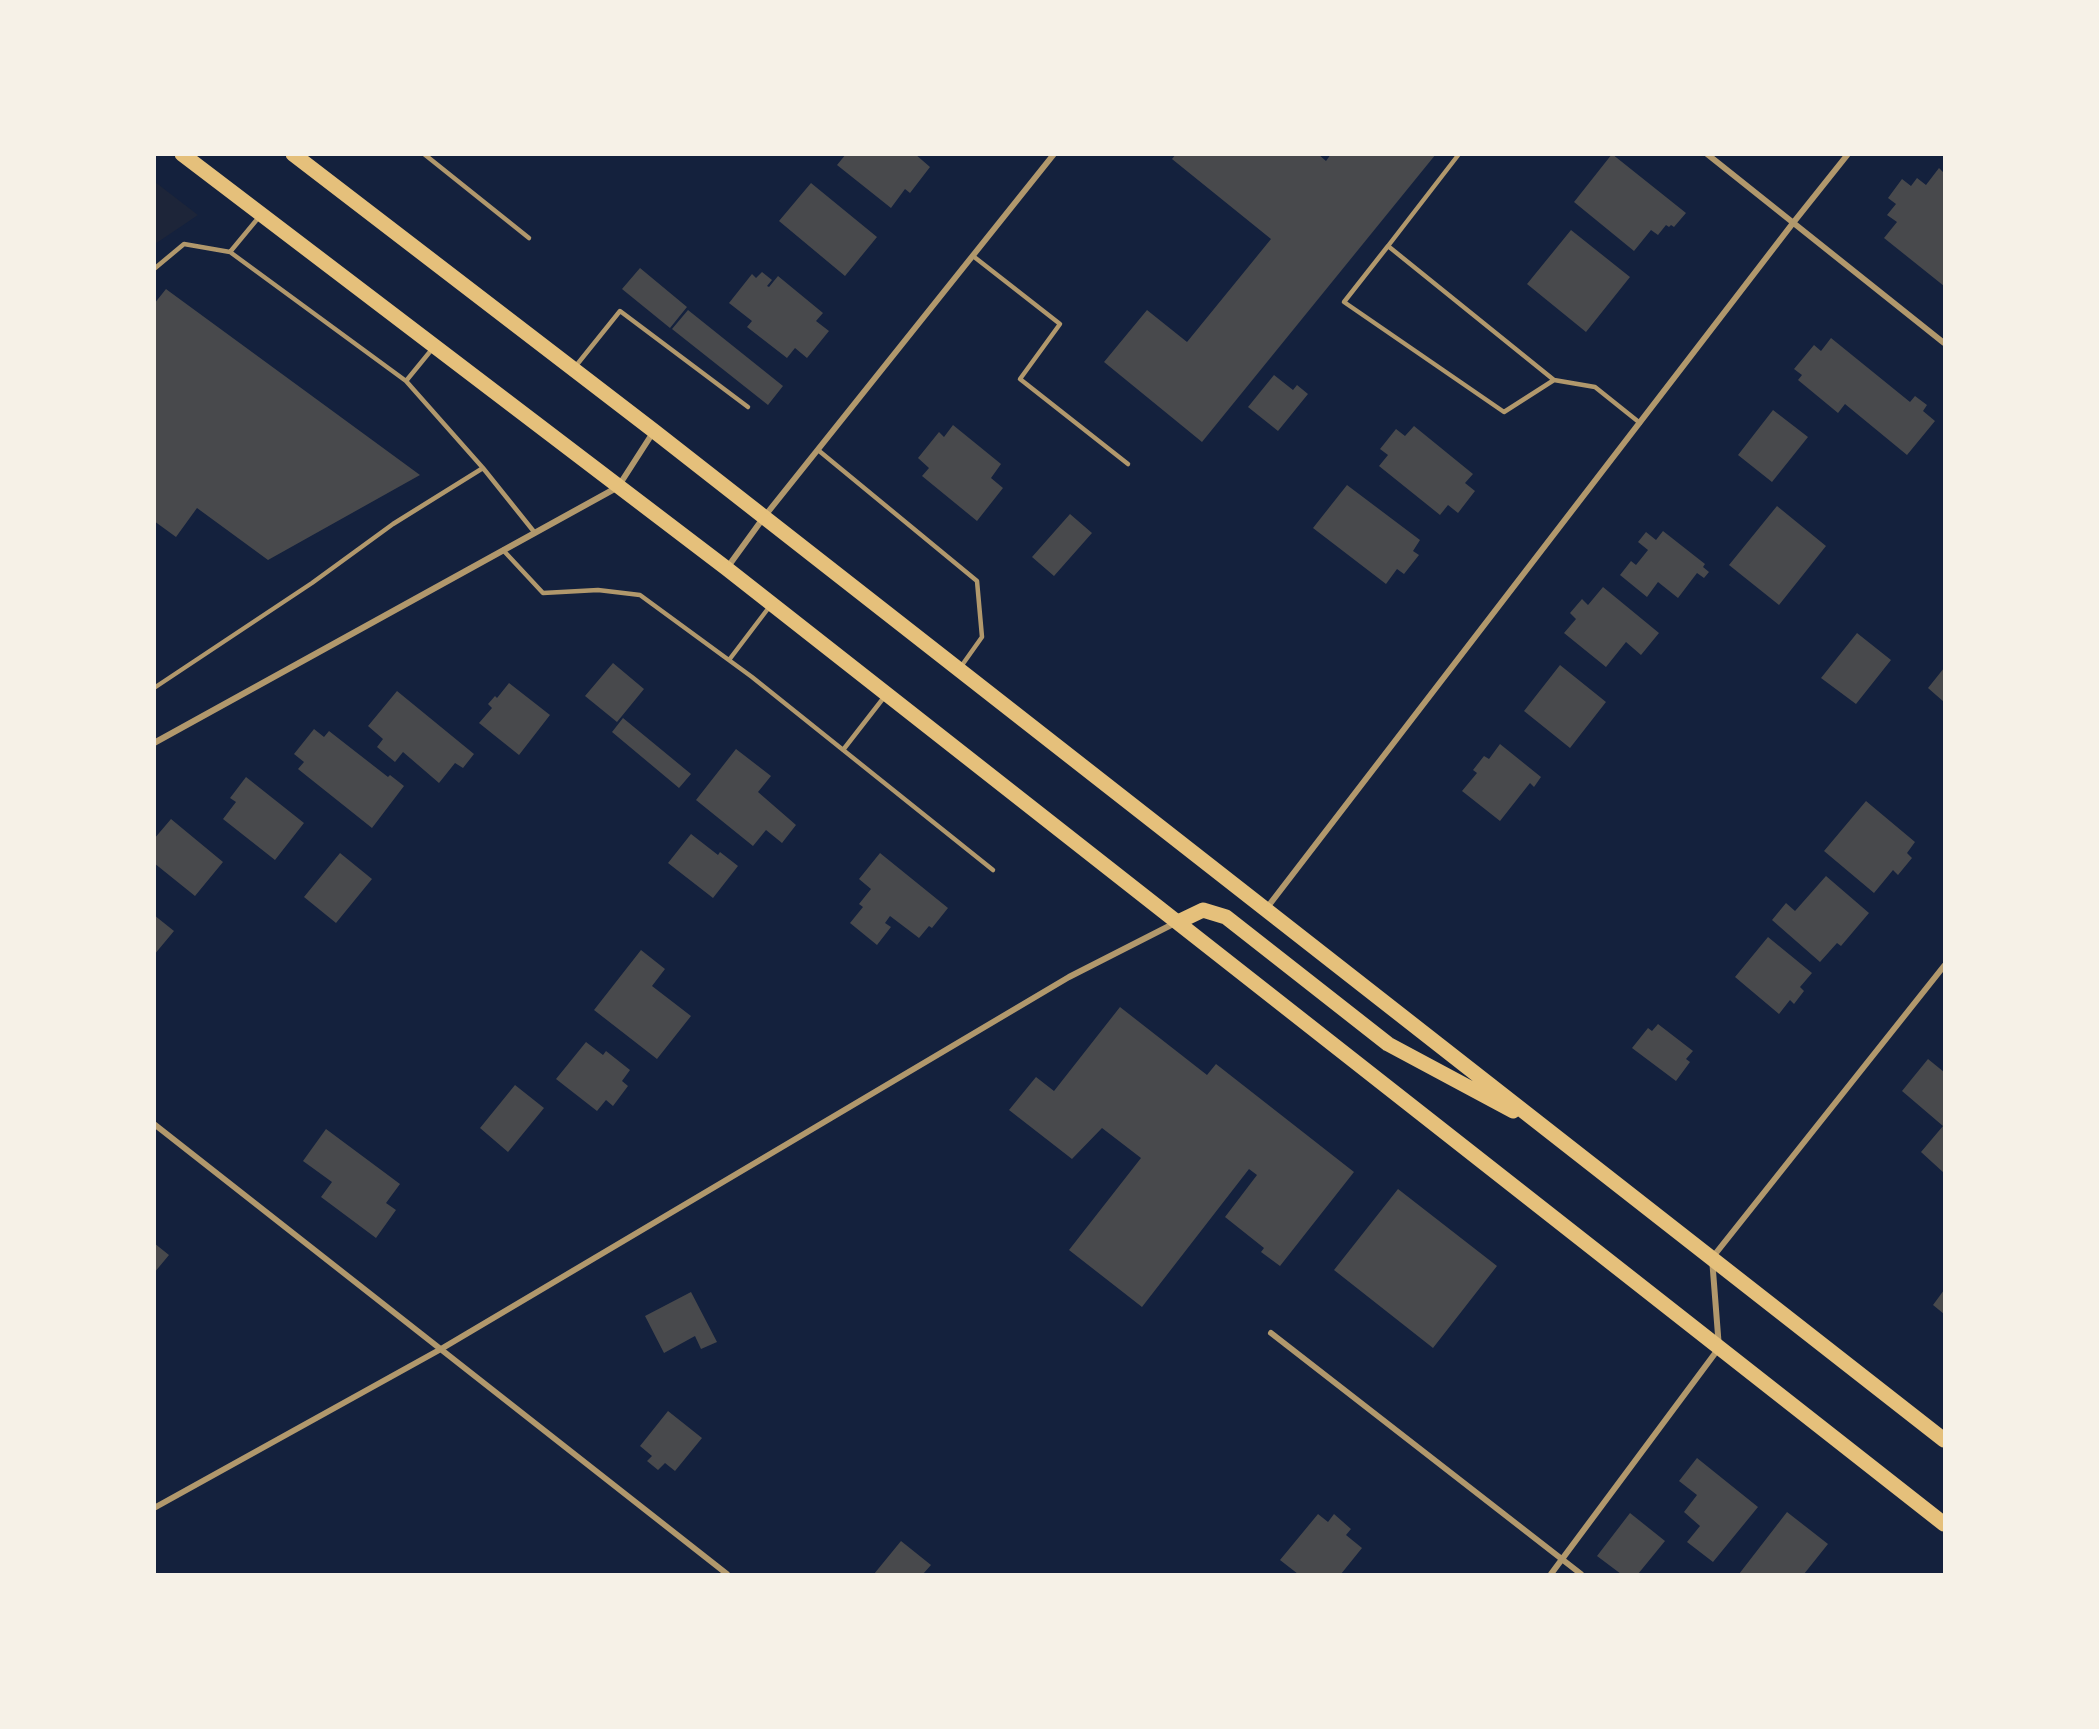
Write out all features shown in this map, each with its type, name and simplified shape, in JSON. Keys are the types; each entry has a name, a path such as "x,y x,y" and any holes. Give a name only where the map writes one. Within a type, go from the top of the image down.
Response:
{"main road":[{"path":"182,154 726,568 1944,1524"},
{"path":"293,154 654,431 1944,1440"},
{"path":"1178,922 1203,910 1226,916 1388,1044 1550,1131"}],"street":[{"path":"726,568 764,517 1054,154"},
{"path":"1707,154 1944,343"},
{"path":"1266,909 1848,154"},
{"path":"154,743 618,487 654,431"},
{"path":"154,1508 441,1349 1069,978 1178,922"},
{"path":"1551,1575 1719,1348 1712,1258 1944,966"},
{"path":"154,1124 727,1575"},
{"path":"1271,1333 1581,1575"}],"lane":[{"path":"424,154 529,238"},
{"path":"1459,154 1344,302 1504,412 1554,380"},
{"path":"230,252 260,215"},
{"path":"154,269 184,244 230,252 406,381 483,468 535,533"},
{"path":"1388,246 1554,380 1595,387 1640,423"},
{"path":"973,256 1060,324 1020,378 1128,464"},
{"path":"574,370 620,311 748,407"},
{"path":"406,381 435,346"},
{"path":"818,450 976,581 982,638 959,670"},
{"path":"154,688 312,583 393,524 483,468"},
{"path":"503,550 543,593 598,590 640,595 729,660 993,870"},
{"path":"729,660 772,604"},
{"path":"843,750 887,694"}],"shaded area":[{"path":"155,182 198,215 154,244"}],"building":[{"path":"846,154 915,154 930,167 910,193 905,189 891,208 837,165"},
{"path":"1176,154 1318,154 1326,161 1331,154 1436,154 1202,442 1104,362 1147,310 1187,342 1271,239 1172,159"},
{"path":"1612,154 1686,213 1674,227 1666,225 1658,235 1651,230 1634,251 1574,202"},
{"path":"1939,168 1944,173 1944,286 1884,238 1897,222 1887,215 1896,204 1888,198 1902,179 1911,186 1917,178 1926,185"},
{"path":"811,183 877,237 845,276 779,221"},
{"path":"1571,230 1630,277 1586,332 1527,284"},
{"path":"640,268 687,307 670,328 622,289"},
{"path":"762,272 772,280 767,286 769,287 778,276 823,313 816,321 829,331 807,358 795,348 787,358 747,327 752,321 729,303 752,274 756,278"},
{"path":"166,289 420,475 268,560 197,508 176,537 154,521 154,304"},
{"path":"688,310 783,386 768,405 672,329"},
{"path":"1831,338 1910,402 1915,396 1927,405 1923,411 1935,421 1907,455 1845,404 1838,413 1798,380 1802,375 1794,369 1814,345 1821,351"},
{"path":"1274,375 1293,390 1297,385 1308,394 1278,431 1248,407"},
{"path":"1773,410 1808,437 1772,482 1738,455"},
{"path":"953,425 1001,464 991,478 1003,488 977,521 922,476 929,468 918,458 939,432 944,437"},
{"path":"1414,426 1473,474 1465,483 1475,491 1458,513 1448,505 1440,515 1379,466 1388,455 1380,449 1396,429 1405,436"},
{"path":"1347,485 1420,540 1413,551 1419,555 1404,574 1397,569 1386,584 1313,528"},
{"path":"1777,506 1826,546 1779,605 1729,565"},
{"path":"1070,514 1092,533 1054,576 1032,557"},
{"path":"1663,531 1705,564 1703,567 1709,572 1704,578 1697,573 1678,598 1658,582 1647,597 1620,575 1631,561 1636,565 1648,550 1638,542 1646,532 1656,540"},
{"path":"1603,587 1659,633 1641,655 1626,642 1606,667 1564,633 1576,619 1570,613 1582,599 1588,605"},
{"path":"1857,633 1891,660 1856,704 1821,678"},
{"path":"613,663 644,689 617,722 585,696"},
{"path":"1560,665 1606,702 1570,748 1524,711"},
{"path":"1944,668 1944,702 1928,688"},
{"path":"509,683 550,715 519,755 479,723 492,708 488,704 495,696 497,698"},
{"path":"397,691 474,754 463,768 455,763 439,783 403,752 395,762 377,747 383,739 368,726"},
{"path":"623,718 691,774 679,788 612,732"},
{"path":"314,729 324,737 329,731 388,777 390,775 404,786 372,828 298,769 304,762 294,754"},
{"path":"1500,744 1541,777 1534,787 1530,783 1500,821 1462,791 1477,773 1473,770 1484,756 1489,759"},
{"path":"736,749 771,776 758,792 796,825 782,843 766,830 753,846 696,800"},
{"path":"246,777 304,823 275,860 223,819 236,802 230,798"},
{"path":"1866,801 1915,842 1907,853 1912,858 1898,875 1893,870 1874,893 1824,851"},
{"path":"171,819 223,862 195,896 154,863 154,839"},
{"path":"691,834 718,855 720,852 738,866 713,898 668,863"},
{"path":"340,853 372,879 336,923 304,897"},
{"path":"880,853 948,908 932,928 929,926 919,938 890,916 885,923 891,927 877,945 850,923 863,907 859,904 871,889 859,879"},
{"path":"1826,876 1869,913 1841,946 1837,943 1820,962 1772,920 1786,903 1795,911"},
{"path":"154,915 174,931 154,955"},
{"path":"1768,937 1812,973 1800,987 1804,991 1794,1004 1790,1000 1779,1014 1735,977"},
{"path":"641,950 665,969 652,986 691,1016 657,1059 594,1010"},
{"path":"1120,1007 1207,1075 1216,1064 1354,1172 1280,1266 1261,1252 1264,1248 1225,1217 1257,1175 1249,1169 1142,1307 1069,1250 1141,1158 1102,1128 1072,1159 1009,1110 1036,1077 1054,1091"},
{"path":"1658,1024 1693,1051 1686,1059 1690,1062 1676,1081 1632,1048 1648,1028 1652,1031"},
{"path":"586,1042 603,1055 606,1051 630,1070 622,1081 628,1086 613,1106 606,1100 597,1111 556,1079"},
{"path":"1928,1059 1944,1072 1944,1173 1921,1152 1943,1126 1902,1091"},
{"path":"515,1085 544,1108 508,1152 480,1128"},
{"path":"326,1129 400,1184 386,1203 396,1210 376,1238 321,1197 332,1182 303,1161"},
{"path":"1398,1189 1497,1266 1433,1348 1334,1270"},
{"path":"154,1243 169,1255 154,1273"},
{"path":"1944,1290 1944,1314 1933,1305"},
{"path":"691,1292 717,1342 701,1349 695,1336 664,1353 645,1316"},
{"path":"668,1411 702,1438 675,1471 665,1463 658,1470 647,1461 652,1456 640,1446"},
{"path":"1697,1458 1758,1507 1713,1562 1687,1542 1700,1526 1684,1512 1697,1495 1679,1481"},
{"path":"1787,1512 1828,1544 1804,1574 1739,1574"},
{"path":"1630,1513 1665,1541 1638,1574 1621,1574 1597,1556"},
{"path":"1318,1514 1328,1522 1334,1514 1351,1529 1346,1535 1362,1548 1341,1574 1298,1574 1280,1560"},
{"path":"901,1541 931,1565 923,1574 874,1574"}]}
